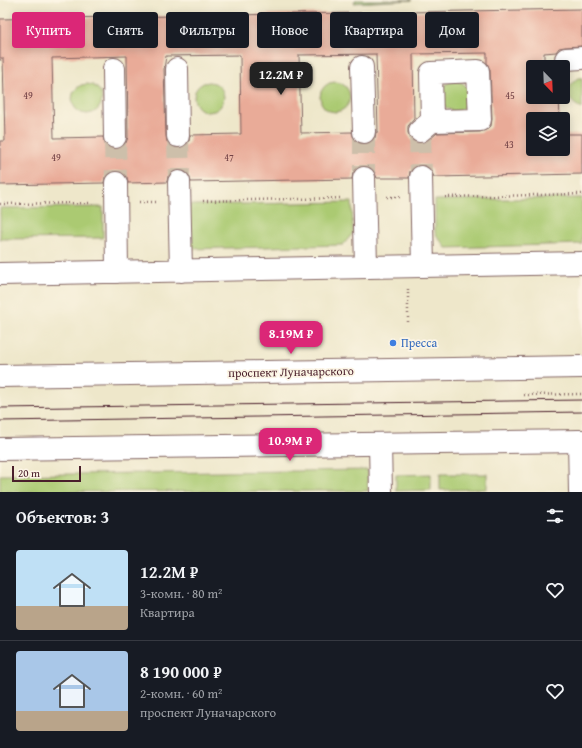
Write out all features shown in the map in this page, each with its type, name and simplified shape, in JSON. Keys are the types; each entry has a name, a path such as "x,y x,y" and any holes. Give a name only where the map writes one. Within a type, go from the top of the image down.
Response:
{"main road":[{"path":"362,68 364,132"},
{"path":"177,69 178,136"},
{"path":"114,70 115,137"},
{"path":"416,266 421,187"},
{"path":"364,188 366,268"},
{"path":"179,192 181,271"},
{"path":"116,193 117,272"},
{"path":"0,274 582,263"},
{"name":"проспект Луначарского","path":"0,376 582,367"},
{"path":"0,449 581,441 580,492"},
{"path":"380,444 381,492"}],"path":[{"path":"0,204 116,193 421,187 582,194"},
{"path":"408,322 416,266"},
{"path":"524,395 582,394"}],"green space":[{"path":"355,0 412,0 354,3"},
{"path":"578,78 582,78 582,108 570,98 570,86"},
{"path":"455,81 466,85 470,96 466,107 455,111 444,107 440,96 444,85"},
{"path":"209,82 220,86 224,97 220,108 209,112 198,108 194,97 198,86"},
{"path":"335,82 346,86 350,97 346,108 335,112 324,108 320,97 324,86"},
{"path":"87,84 98,88 102,99 98,110 87,114 76,110 72,99 76,88"},
{"path":"582,198 582,244 446,248 435,233 435,200"},
{"path":"352,202 353,233 343,245 189,249 188,205"},
{"path":"103,207 103,238 0,239 0,208"},
{"path":"368,470 368,491 0,492 0,475"},
{"path":"431,474 431,490 396,491 396,475"},
{"path":"440,474 487,474 487,489 440,490"}],"building":[{"path":"582,9 582,46 559,48 556,52 544,53 544,60 526,60 526,104 559,104 560,112 526,112 526,156 570,156 570,134 582,134 582,174 434,177 431,170 427,166 420,165 414,167 410,171 409,178 377,178 374,171 370,167 363,166 357,168 353,172 352,179 191,182 189,175 185,171 178,170 172,172 168,176 167,182 128,183 127,177 122,172 115,171 110,172 105,177 104,183 0,185 0,141 5,141 3,58 0,58 0,19 12,19 12,48 85,48 85,18 93,17 93,48 158,48 158,16 166,16 166,48 249,48 249,15 257,15 257,48 322,48 322,13 330,13 330,48 417,48 417,12 407,12","holes":["487,53 487,63 490,70 491,126 480,132 437,133 428,141 422,143 416,143 411,139 408,133 408,126 414,119 413,54","376,54 378,132 376,132 375,138 371,142 365,144 358,143 354,139 352,132 301,133 299,55","240,55 241,134 190,135 189,142 185,146 179,148 172,147 167,142 166,136 164,69 166,56","127,56 128,137 126,143 121,148 115,149 109,148 105,144 103,137 54,138 52,58"]}],"tunnel":[{"path":"420,131 421,177"},
{"path":"364,132 364,178"},
{"path":"178,136 179,182"},
{"path":"115,137 116,183"}],"tram line":[{"path":"0,408 582,400"},
{"path":"0,421 582,412"}],"place":[{"name":"Пресса","path":"393,343"}]}
